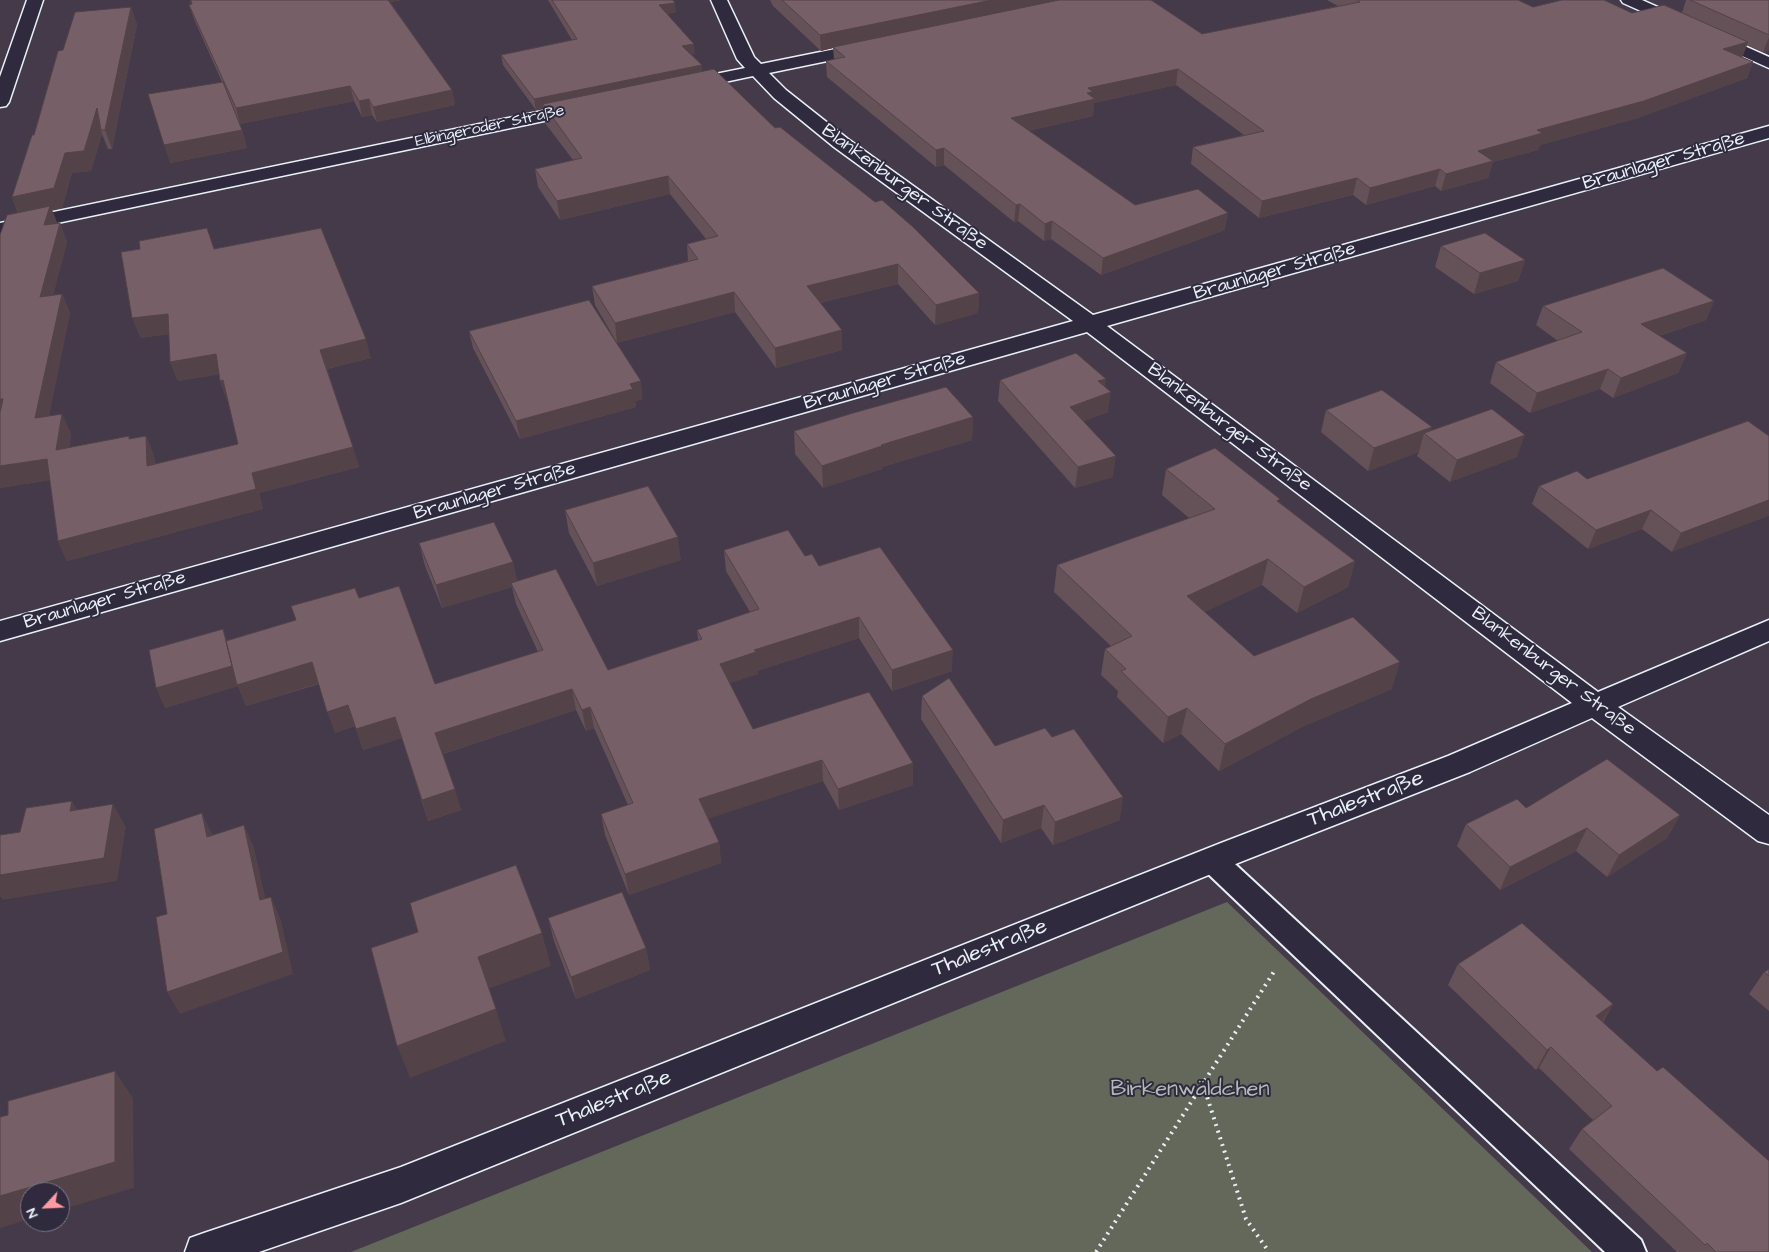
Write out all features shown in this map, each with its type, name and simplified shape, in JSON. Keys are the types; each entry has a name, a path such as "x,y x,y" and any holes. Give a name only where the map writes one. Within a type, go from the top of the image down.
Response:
{"street":[{"path":"0,102 35,0"},
{"name":"Blankenburger Straße","path":"719,0 746,59 756,71 780,94 841,144 1091,324 1596,706 1769,832"},
{"path":"1629,0 1769,64"},
{"path":"670,89 889,43"},
{"name":"Elbingeroder Straße","path":"0,229 594,105"},
{"name":"Braunlager Straße","path":"0,631 1769,132"},
{"name":"Thalestraße","path":"204,1252 401,1185 1212,860 1459,764 1769,630"}],"lane":[{"path":"1212,860 1629,1252"}],"path":[{"path":"1096,1252 1295,939"},
{"path":"1203,1083 1246,1219 1269,1252"}],"green space":[{"name":"Birkenwäldchen","path":"1227,902 1592,1252 351,1252"}],"building":[{"path":"191,0 388,0 452,90 373,107 369,99 359,101 350,86 236,108 189,5 192,4"},
{"path":"552,0 673,0 675,3 659,5 694,44 682,46 702,65 534,99 501,55 577,39"},
{"path":"782,0 992,0 820,35"},
{"path":"1059,0 1151,0 1202,34 1360,2 1357,0 1518,0 1533,7 1562,0 1604,0 1632,13 1664,5 1748,42 1723,49 1753,62 1644,101 1537,130 1543,133 1478,151 1493,161 1446,174 1440,169 1370,188 1357,178 1262,201 1193,147 1264,131 1178,69 1088,88 1093,92 1087,93 1095,99 1011,118 1135,205 1198,189 1228,213 1103,258 1052,221 1045,224 1020,204 1016,205 944,148 936,150 826,61 845,57 833,47"},
{"path":"1690,0 1769,0 1769,35"},
{"path":"131,7 105,130 101,130 97,108 84,151 65,153 54,188 12,197 32,135 34,135 58,51 63,50 75,12"},
{"path":"714,69 775,128 780,127 875,202 882,200 913,227 979,293 936,305 898,264 807,286 842,330 775,348 734,292 615,323 592,286 698,259 687,244 718,236 668,176 557,201 535,169 582,158 543,104"},
{"path":"223,82 242,130 164,145 148,94"},
{"path":"50,206 44,225 60,223 40,297 62,294 35,418 62,414 56,450 129,436 129,439 146,436 147,466 238,444 223,380 220,381 216,354 170,362 168,314 132,318 121,252 140,249 139,241 207,228 214,249 321,228 366,339 320,350 353,447 252,473 256,489 58,541 47,459 0,466 0,413 3,399 0,399 0,235 7,215"},
{"path":"1485,233 1525,260 1480,273 1441,246"},
{"path":"1663,268 1714,301 1641,324 1687,353 1621,378 1608,369 1537,393 1496,362 1582,332 1543,306"},
{"path":"589,300 641,381 630,384 633,389 516,421 469,331"},
{"path":"1076,353 1106,379 1098,381 1111,392 1070,407 1116,456 1078,467 1000,380"},
{"path":"946,387 973,417 881,445 822,466 794,431 853,413"},
{"path":"1382,390 1432,427 1374,448 1326,410"},
{"path":"1492,409 1525,435 1457,460 1424,433"},
{"path":"1748,421 1769,436 1769,500 1681,533 1651,510 1596,530 1539,486 1577,471 1587,479"},
{"path":"1215,448 1280,499 1277,501 1355,561 1304,587 1268,559 1187,596 1254,656 1353,617 1400,662 1311,699 1225,744 1187,708 1168,717 1121,671 1126,669 1105,649 1132,636 1057,565 1215,509 1166,469"},
{"path":"648,486 678,537 593,563 565,510"},
{"path":"494,522 513,562 436,585 419,543"},
{"path":"788,530 805,556 812,554 819,566 880,547 953,650 892,670 859,617 754,650 756,652 720,664 753,729 869,692 913,763 838,789 822,760 699,799 719,842 625,874 601,814 633,803 590,707 582,710 572,689 435,733 455,789 422,800 395,717 356,729 348,705 327,712 312,662 237,685 226,641 296,620 291,606 355,588 359,598 399,586 435,684 543,650 511,583 556,569 608,670 702,639 697,630 759,609 724,550"},
{"path":"223,629 232,666 156,688 149,650"},
{"path":"949,678 995,746 1045,728 1052,737 1074,729 1123,797 1055,822 1044,805 1003,820 922,696"},
{"path":"1607,759 1680,815 1619,855 1587,828 1510,867 1466,824 1517,799 1526,808"},
{"path":"72,801 70,811 113,804 104,858 0,875 0,835 20,832 26,808"},
{"path":"202,813 207,837 244,825 260,900 271,897 283,952 167,992 156,917 167,914 154,829"},
{"path":"516,865 542,933 478,957 496,1009 397,1046 371,948 418,932 410,903"},
{"path":"622,892 646,948 571,977 548,918"},
{"path":"1522,923 1613,1004 1596,1016 1657,1071 1663,1067 1769,1161 1769,1252 1716,1252 1707,1243 1705,1245 1582,1129 1612,1106 1551,1047 1547,1050 1458,964"},
{"path":"1769,969 1769,976 1764,972"},
{"path":"115,1071 115,1162 47,1182 20,1182 20,1190 0,1196 0,1117 8,1115 8,1101"}]}
